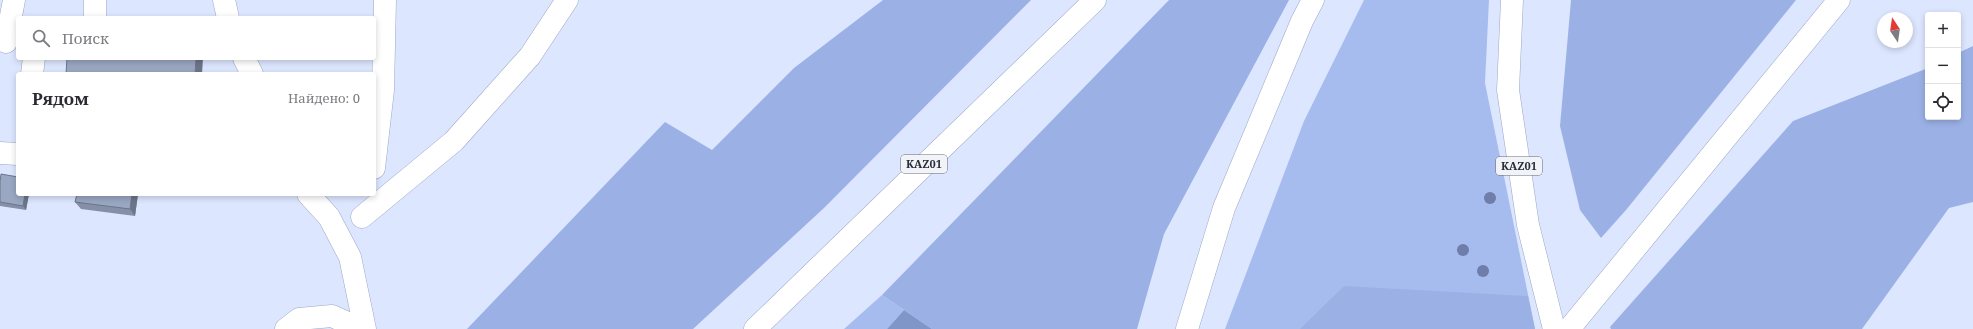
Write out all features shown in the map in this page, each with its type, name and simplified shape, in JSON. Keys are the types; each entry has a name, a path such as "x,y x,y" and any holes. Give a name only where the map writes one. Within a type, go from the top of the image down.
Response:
{"main road":[{"path":"8,42 14,0"},
{"path":"95,0 95,16"},
{"path":"224,0 228,16"},
{"path":"376,151 383,90 385,0"},
{"path":"362,216 454,141 530,56 567,0"},
{"name":"KАZ01","path":"755,329 1095,0"},
{"path":"1187,329 1224,208 1302,21 1313,0"},
{"name":"KАZ01","path":"1512,0 1508,90 1528,225 1554,329"},
{"path":"1569,329 1839,0"},
{"path":"32,72 34,60"},
{"path":"245,60 251,72"},
{"path":"0,152 16,154"},
{"path":"310,196 329,217 350,257 365,329"},
{"path":"350,257 367,196"},
{"path":"286,329 300,319 332,316 361,329"}],"shaded area":[{"path":"883,0 1031,0 824,208 693,329 467,329 665,122 712,150 794,68"},
{"path":"1169,0 1289,0 1164,234 1137,329 932,329 882,295"},
{"path":"1364,0 1489,0 1485,83 1535,329 1225,329 1304,121"},
{"path":"1571,0 1796,0 1626,210 1601,238 1580,210 1560,126"},
{"path":"1973,46 1973,202 1949,208 1862,329 1611,329 1610,327 1793,121 1925,69 1925,120 1961,120 1961,52"},
{"path":"1344,286 1528,296 1535,329 1300,329"},
{"path":"882,295 904,310 887,329 844,329"},
{"path":"904,310 932,329 887,329"}],"building":[{"path":"67,60 196,60 195,72 66,72"},
{"path":"1,174 16,177 16,196 25,196 23,206 0,202"},
{"path":"76,196 132,196 130,209 75,202"}]}
